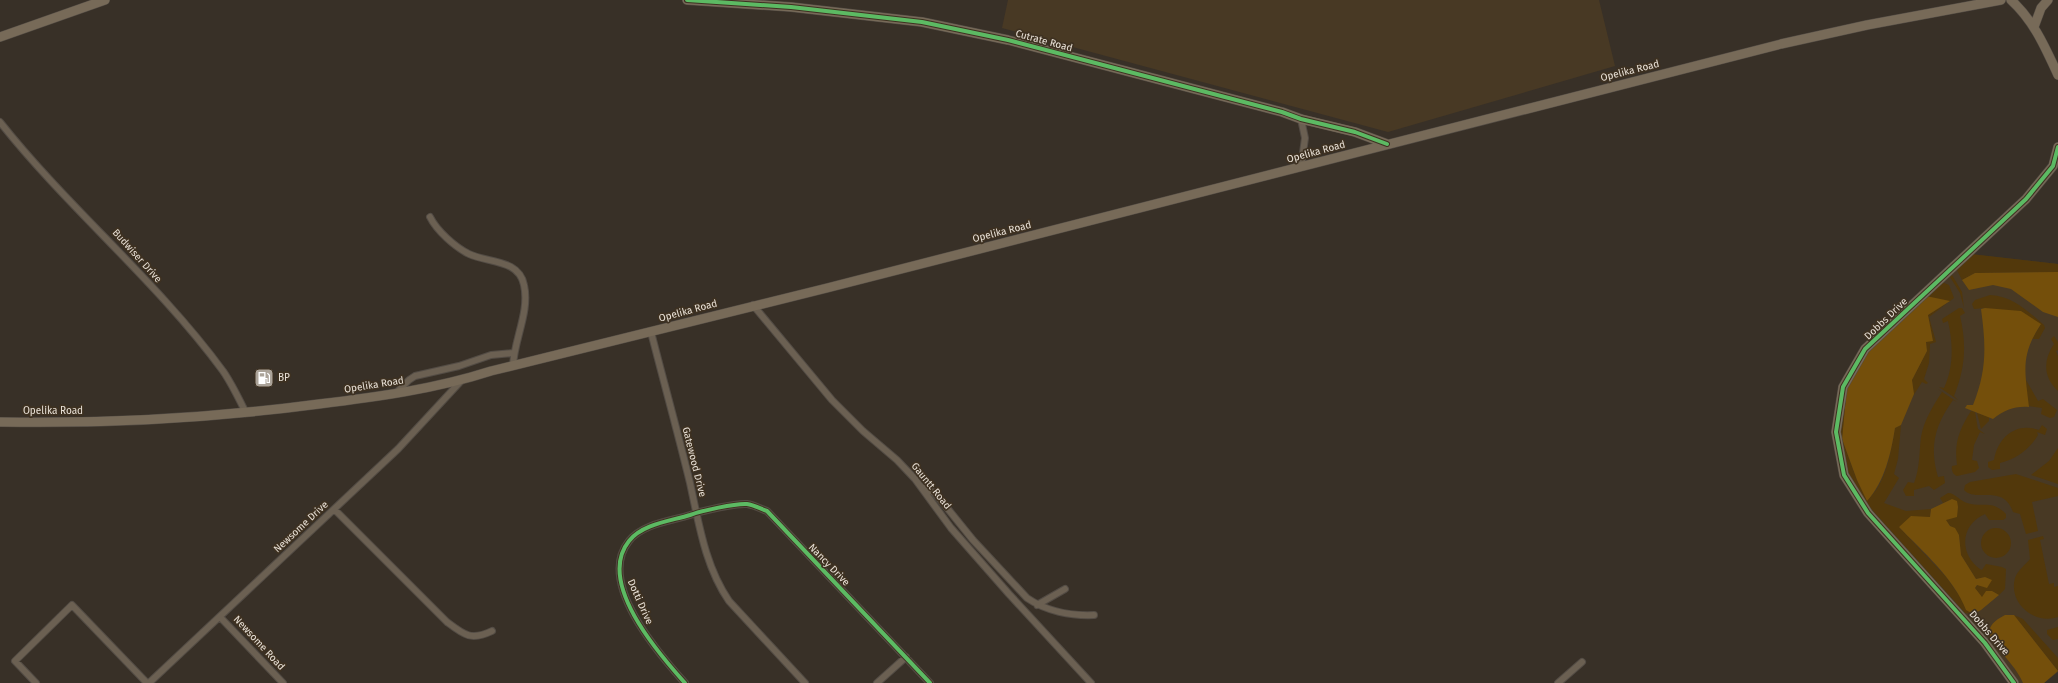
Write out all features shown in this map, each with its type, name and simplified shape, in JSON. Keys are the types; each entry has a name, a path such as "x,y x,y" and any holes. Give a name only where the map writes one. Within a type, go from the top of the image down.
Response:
{"main road":[{"path":"0,37 105,0"},
{"name":"Cutrate Road","path":"687,0 791,6 922,22 1008,40 1282,112 1301,119 1355,132 1387,144"},
{"path":"1963,6 1971,0"},
{"name":"Opelika Road","path":"0,422 119,422 246,414 396,393 461,381 513,366 1781,44 1867,25 2001,0"},
{"path":"2011,0 2025,13 2034,26 2058,75"},
{"path":"2034,26 2042,8 2048,0"},
{"name":"Dobbs Drive","path":"2014,683 1985,643 1868,513 1844,475 1836,432 1842,388 1865,349 2026,200 2053,166 2058,147"}],"street":[{"path":"1301,119 1305,138 1301,167"},
{"name":"Budwiser Drive","path":"0,122 47,178 103,234 196,338 224,372 246,414"},
{"path":"430,217 440,231 468,253 483,260 510,265 522,277 525,293 522,319 513,353 513,366"},
{"name":"Gauntt Road","path":"753,305 832,400 863,431 897,460 922,487 951,528 1091,683"},
{"name":"Gatewood Drive","path":"651,332 696,513 709,561 719,586 729,601 805,683"},
{"path":"396,393 415,376 454,367 491,354 513,353"},
{"name":"Newsome Drive","path":"148,683 398,449 461,381"},
{"path":"922,487 935,493 1002,573 1027,598 1037,605 1068,614 1094,615"},
{"name":"Nancy Drive","path":"696,513 746,504 767,512 930,683"},
{"path":"334,509 447,622 468,636 477,636 492,631"},
{"name":"Dotti Drive","path":"686,683 667,663 641,628 623,589 619,572 621,555 630,540 643,530 696,513"},
{"path":"1037,605 1065,589"},
{"path":"36,683 15,661 72,605 148,683"},
{"name":"Newsome Road","path":"220,617 283,683"},
{"path":"877,683 906,657"},
{"path":"1558,683 1582,662"}],"shaded area":[{"path":"1008,0 1599,0 1615,66 1388,132 1002,28"},
{"path":"1969,254 2058,264 2058,672 2044,683 2019,683 1859,496 1849,478 1843,459 1853,372"},
{"path":"1971,254 2058,264 2058,272 1975,273 1962,280 1957,270"},
{"path":"2058,272 2058,317 2043,312 2011,289 1993,285 1969,290 1962,280 1975,273"},
{"path":"1952,275 1962,292 1964,308 1960,293 1950,277"},
{"path":"1942,282 1949,285 1954,298 1949,302 1926,296"},
{"path":"1990,295 2013,301 2044,325 2045,328 2039,339 2032,339 2041,324 1985,308 1974,309 1972,304 1975,300"},
{"path":"1926,296 1950,301 1928,315 1933,341 1926,342 1927,351 1912,380 1914,394 1901,425 1895,428 1889,457 1883,476 1867,501 1857,480 1842,439 1847,386 1866,353"},
{"path":"1948,303 1929,317 1936,342 1930,344 1929,363 1924,379 1928,383 1926,384 1922,382 1913,396 1912,380 1927,351 1926,341 1933,341 1928,315"},
{"path":"1959,308 1962,308 1965,313 1960,316 1964,337 1964,357 1961,376 1954,396 1958,400 1939,387 1944,388 1950,371 1952,355 1948,321 1943,323 1942,319"},
{"path":"1981,309 2021,311 2041,324 2034,335 2027,355 2026,383 2029,407 2010,409 1993,419 1965,408 1967,405 1973,405 1981,380 1984,358 1984,335"},
{"path":"2054,336 2058,342 2058,350 2056,351 2058,356 2058,391 2053,386 2047,374 2046,368 2046,362 2050,350 2054,344 2051,339"},
{"path":"2026,380 2038,401 2043,399 2057,410 2054,417 2050,418 2041,414 2042,408 2028,406"},
{"path":"1847,388 1842,439 1857,480 1867,500 1879,486 1887,467 1895,428 1901,425 1898,459 1894,474 1899,478 1884,503 1906,511 1931,509 1930,517 1921,517 1899,527 1947,578 1963,601 1966,610 1973,614 1965,613 1873,511 1855,487 1847,469 1840,431"},
{"path":"1938,389 1957,402 1953,400 1947,409 1935,437 1935,466 1938,477 1944,476 1945,483 1934,490 1929,486 1914,490 1914,496 1906,496 1903,490 1908,482 1914,483 1916,477 1924,425 1942,392"},
{"path":"1971,411 1975,412 1978,429 1985,434 1980,432 1974,445 1972,460 1977,461 1979,468 1975,472 1957,476 1954,475 1952,466 1957,465 1956,450 1958,437 1963,424"},
{"path":"1977,413 1989,417 1989,421 1981,429"},
{"path":"2042,425 2047,429 2045,435 2037,432 2038,435 2031,445 2022,453 2000,463 2000,469 1992,470 1988,467 1988,462 1994,460 1999,444 2009,433 2023,428 2039,430"},
{"path":"2058,448 2058,484 2031,475 2049,461"},
{"path":"2016,474 2058,488 2058,496 2032,502 2038,531 2026,534 2020,514 2013,512 2009,503 2003,498 1989,495 1975,495 1964,490 1965,485 1970,482"},
{"path":"1948,493 1953,494 1967,503 1992,505 2001,509 2006,514 2006,518 2003,520 1989,520 1985,514 1977,519 1967,532 1965,540 1968,556 1980,569 1982,570 1986,564 2006,569 2005,589 1999,595 1992,591 1982,598 1975,588 1985,577 1976,579 1961,555 1959,535 1945,520 1957,511 1958,507 1952,499 1943,503 1940,498"},
{"path":"1952,499 1957,501 1957,517 1946,520 1950,526 1955,528 1959,535 1961,555 1976,579 1985,577 1992,580 1987,588 1977,585 1975,588 1982,597 1986,591 1992,591 1999,595 1981,610 1973,614 1966,610 1961,598 1946,576 1899,527 1911,516 1930,517 1931,509"},
{"path":"1996,528 2007,532 2011,543 2007,554 1996,558 1985,554 1981,543 1985,532"},
{"path":"2043,536 2044,539 2040,540 2049,584 2054,583 2054,587 2058,586 2058,617 2049,619 2032,615 2025,610 2015,596 2014,587 2016,575 2030,559 2028,540"},
{"path":"2005,615 2014,615 2058,671 2044,683 2023,683 2015,669 1991,639 1989,633 1991,627 1996,621"},
{"path":"2014,615 2023,619 2058,658 2058,671"},
{"path":"2058,627 2058,639 2053,640 2047,634 2047,630"}],"cycle path":[{"path":"687,0 791,7 922,22 1008,40 1282,112 1301,119 1355,132 1387,144"},
{"path":"2014,683 1985,643 1868,513 1844,475 1836,432 1843,387 1865,349 2026,199 2053,166 2058,147"},
{"path":"685,683 660,654 634,616 625,596 620,576 621,558 629,541 635,535 649,527 710,509 747,504 767,511 930,683"}],"place":[{"name":"BP","path":"264,378"}]}
